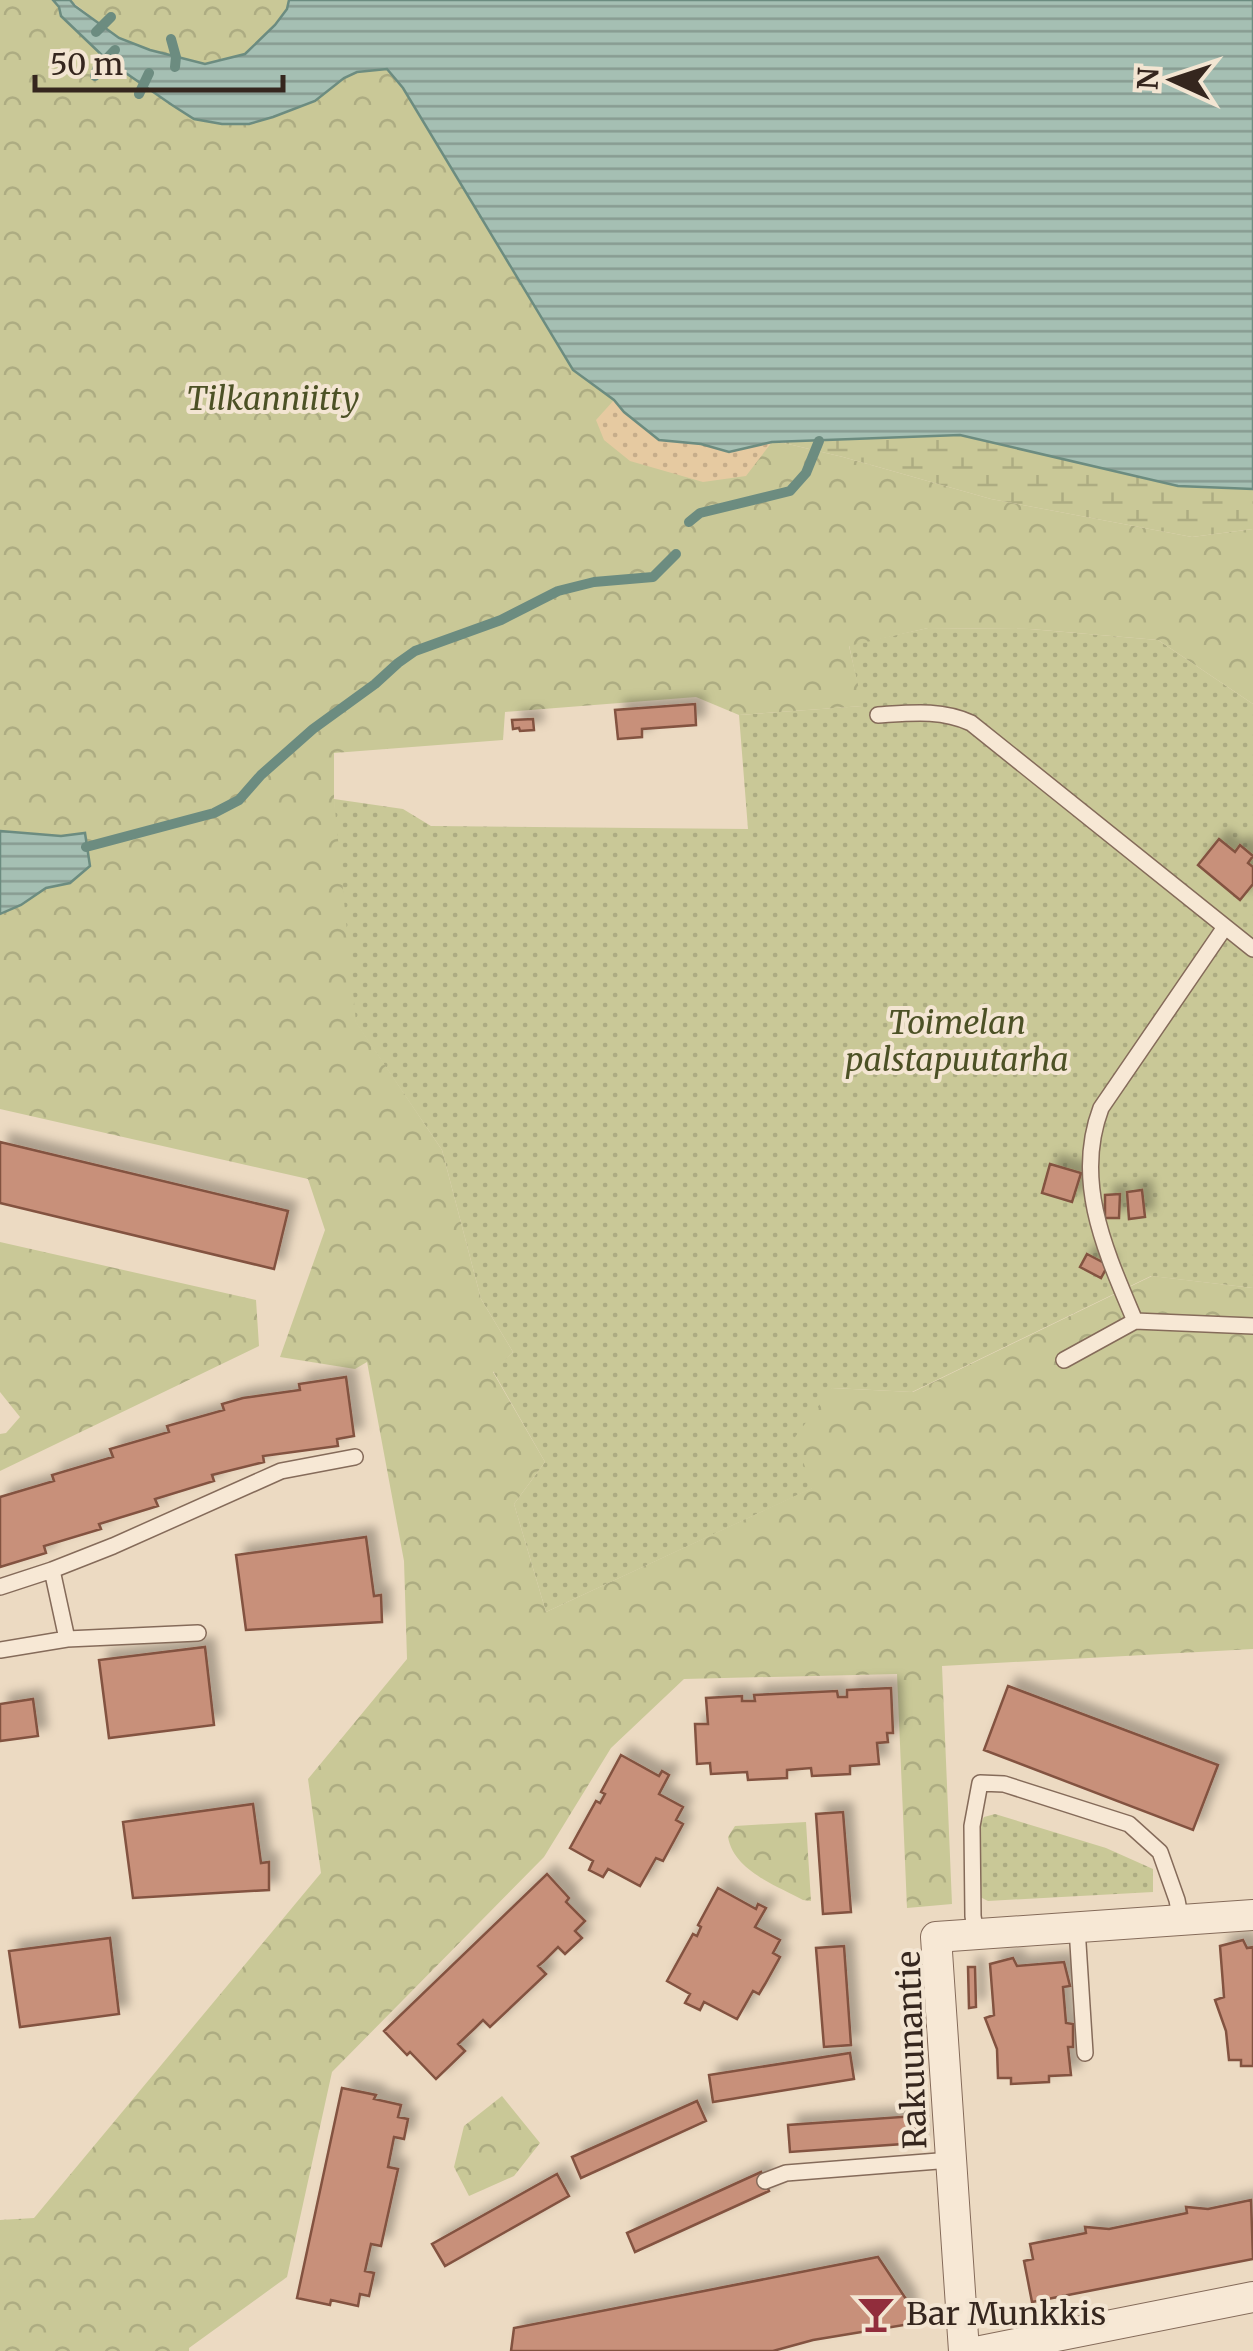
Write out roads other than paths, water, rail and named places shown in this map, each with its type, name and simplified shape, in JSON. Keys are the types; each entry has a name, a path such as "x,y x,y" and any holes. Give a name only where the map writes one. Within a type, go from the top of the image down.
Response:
{"street":[{"name":"Rakuunantie","path":"964,2351 936,1938 1253,1916"},
{"path":"980,2351 1253,2297"}],"lane":[{"path":"878,714 936,712 971,723 1253,949"},
{"path":"1136,1321 1105,1248 1093,1202 1089,1166 1092,1133 1101,1108 1225,928"},
{"path":"1064,1360 1136,1321 1253,1326"},
{"path":"0,1586 112,1546 281,1471 355,1457"},
{"path":"52,1570 67,1639"},
{"path":"0,1650 67,1639 198,1634"},
{"path":"976,1935 972,1826 980,1782 1004,1784 1130,1824 1160,1852 1181,1920"},
{"path":"1077,1928 1085,2053"},
{"path":"765,2181 786,2172 951,2160"}],"waterway":[{"path":"96,32 111,17"},
{"path":"171,39 175,67"},
{"path":"95,76 115,50"},
{"path":"139,94 149,73"},
{"path":"689,522 700,513 790,491 806,473 819,441"},
{"path":"86,847 214,813 239,800 313,729 415,651 501,620 558,591 594,582 653,577 676,554"}],"place":[{"name":"Bar Munkkis","path":"876,2314"}],"park label":[{"name":"Tilkanniitty","path":"273,399"},
{"name":"Toimelan palstapuutarha","path":"957,1042"}]}
